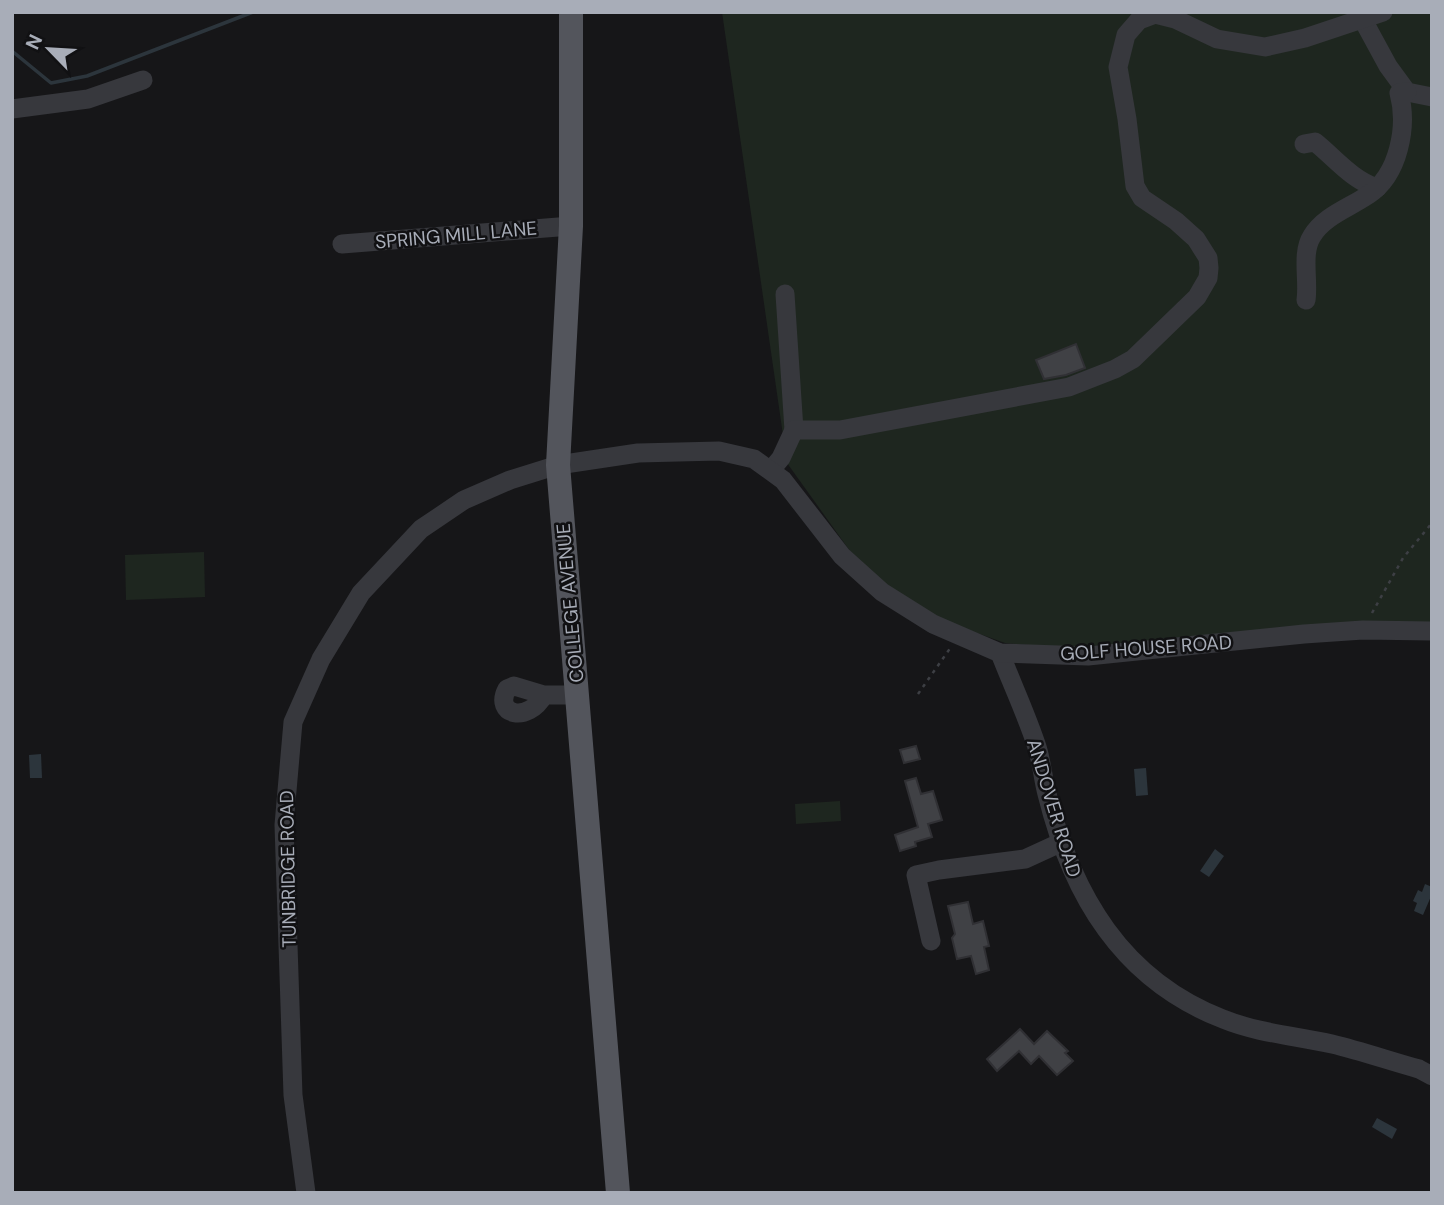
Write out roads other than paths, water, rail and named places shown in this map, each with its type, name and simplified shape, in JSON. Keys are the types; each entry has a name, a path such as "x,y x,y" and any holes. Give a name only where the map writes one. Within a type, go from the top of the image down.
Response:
{"main road":[{"name":"COLLEGE AVENUE","path":"571,12 570,226 558,465 618,1193"}],"street":[{"path":"794,430 840,430 1069,387 1133,359 1197,297 1208,278 1209,268 1208,258 1196,239 1176,221 1142,198 1135,186 1118,67 1126,35 1139,20 1155,14 1175,19 1217,40 1265,47 1383,12"},
{"path":"1363,20 1388,66 1407,92"},
{"path":"12,109 88,99 143,80"},
{"path":"1306,300 1307,244 1313,234 1326,221 1370,195 1386,179 1399,144 1402,124 1399,93 1432,97"},
{"path":"1304,144 1315,142 1357,179 1377,188"},
{"name":"SPRING MILL LANE","path":"342,244 570,226"},
{"path":"771,470 782,458 794,430 785,294"},
{"name":"GOLF HOUSE ROAD","path":"558,465 638,453 708,450 737,453 754,459 783,480 842,556 863,577 907,609 958,636 1000,653 1088,656 1304,634 1367,630 1432,631"},
{"name":"TUNBRIDGE ROAD","path":"306,1193 293,1095 284,825 293,722 343,620 361,593 414,536 464,500 510,480 558,465"},
{"name":"ANDOVER ROAD","path":"1000,653 1037,747 1046,793 1076,882 1103,925 1143,970 1175,995 1233,1023 1334,1044 1419,1069 1432,1076"},
{"path":"544,695 577,695"},
{"path":"931,941 916,875 1025,859 1062,842"}],"waterway":[{"path":"12,51 51,83 87,76 253,12"}]}
